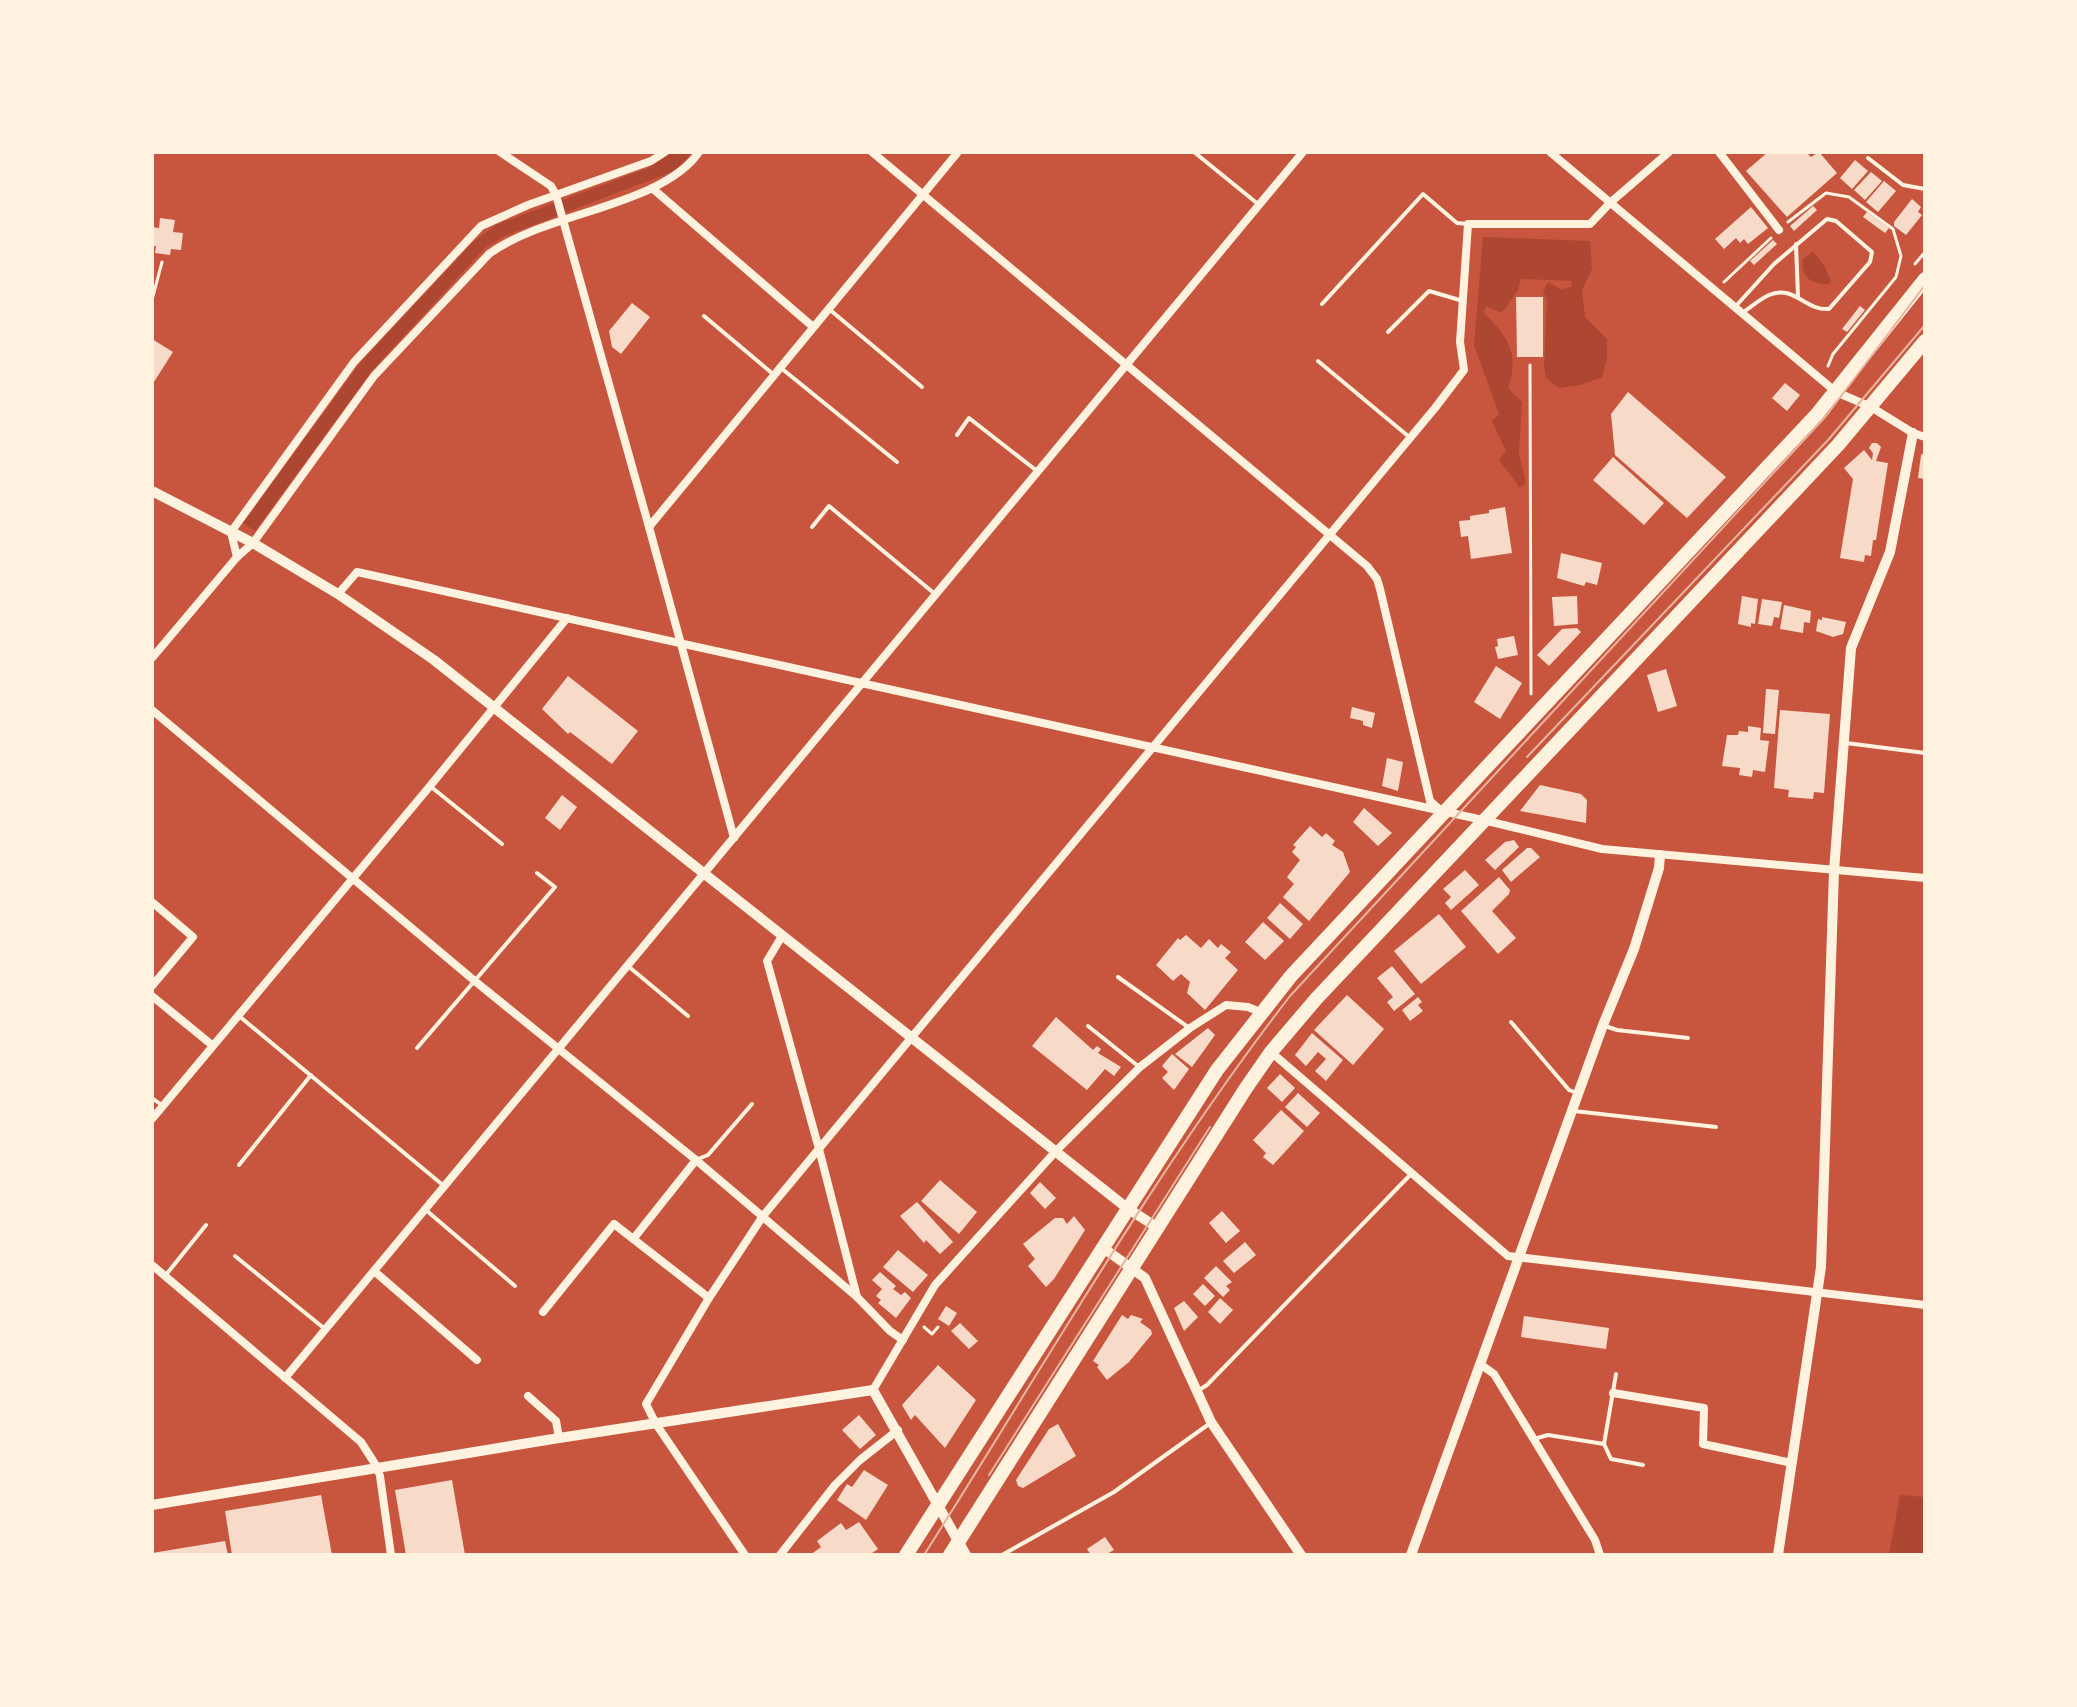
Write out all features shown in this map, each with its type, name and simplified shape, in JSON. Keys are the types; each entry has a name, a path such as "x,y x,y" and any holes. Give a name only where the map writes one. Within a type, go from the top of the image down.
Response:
{"main road":[{"path":"906,1555 1127,1208 1217,1070 1260,1012 1836,392 1925,279"},
{"path":"950,1555 962,1548 1132,1267 1271,1052 1316,999 1483,820 1838,445 1925,341"}],"street":[{"path":"500,152 551,186 556,195 734,838"},
{"path":"237,557 231,532 354,362 470,237 492,219 651,161 665,152"},
{"path":"152,658 237,557 253,543 374,376 489,254 503,244 562,219 673,178 699,152"},
{"path":"872,152 1367,566 1377,579 1430,801 1443,812"},
{"path":"649,527 958,152"},
{"path":"285,1378 1303,152"},
{"path":"1550,152 1836,392 1871,407 1925,437"},
{"path":"745,1555 646,1408 647,1399 763,1216 1464,370 1460,342 1468,224 1590,224 1669,152"},
{"path":"1719,152 1779,230"},
{"path":"652,188 812,326"},
{"path":"1778,1555 1821,1267 1834,871 1851,648 1890,552 1913,433"},
{"path":"152,491 253,543 338,594 434,660 1127,1208 1158,1228"},
{"path":"338,594 357,572 1483,820 1602,849 1925,878"},
{"path":"152,1119 567,618"},
{"path":"152,710 476,982 763,1216 903,1340"},
{"path":"1411,1555 1603,1025 1634,949 1659,868 1660,855"},
{"path":"152,902 193,937 152,986"},
{"path":"782,936 770,951 767,961 857,1297"},
{"path":"152,996 212,1045"},
{"path":"873,1390 935,1285 1056,1151 1140,1067 1226,1005 1248,1007 1260,1012"},
{"path":"1271,1052 1508,1256 1925,1305"},
{"path":"634,1238 696,1160"},
{"path":"543,1312 614,1224 709,1298"},
{"path":"1102,1247 1132,1267 1153,1289 1211,1422 1301,1555"},
{"path":"152,1265 361,1442 377,1467 391,1555"},
{"path":"374,1271 477,1360"},
{"path":"1480,1364 1494,1374 1595,1540 1600,1555"},
{"path":"152,1505 873,1390"},
{"path":"873,1390 962,1548"},
{"path":"1613,1393 1704,1408 1703,1444 1792,1463"},
{"path":"528,1396 556,1421 559,1438"},
{"path":"780,1555 835,1485 898,1430"}],"lane":[{"path":"1194,152 1259,205"},
{"path":"1868,158 1903,185 1925,189"},
{"path":"1322,304 1423,194 1457,223 1468,224"},
{"path":"1831,219 1872,252 1870,262 1829,309 1810,307 1791,292 1781,291 1739,310 1774,264 1822,221 1831,219"},
{"path":"1796,244 1798,297"},
{"path":"1388,332 1429,291 1463,302"},
{"path":"827,308 922,387"},
{"path":"704,316 897,462"},
{"path":"1318,361 1410,438"},
{"path":"957,435 969,418 1039,473"},
{"path":"812,527 829,506 937,595"},
{"path":"1844,742 1925,753"},
{"path":"430,786 502,844"},
{"path":"417,1048 555,887 537,873"},
{"path":"628,966 688,1016"},
{"path":"1118,977 1190,1028"},
{"path":"237,1014 444,1186"},
{"path":"1511,1022 1569,1090 1580,1094"},
{"path":"1603,1025 1617,1030 1688,1038"},
{"path":"1088,1026 1140,1067"},
{"path":"239,1165 311,1075"},
{"path":"152,1098 163,1106"},
{"path":"696,1160 708,1155 752,1104"},
{"path":"1574,1111 1716,1127"},
{"path":"1197,1391 1207,1385 1411,1174"},
{"path":"425,1209 515,1286"},
{"path":"165,1276 206,1225"},
{"path":"235,1256 325,1329"},
{"path":"1616,1374 1604,1444 1611,1459 1643,1465"},
{"path":"1002,1555 1114,1492 1211,1422"},
{"path":"1534,1439 1548,1435 1604,1444"}],"path":[{"path":"1715,290 1779,230 1826,193 1849,197 1893,229 1901,256 1896,277 1833,354 1828,366"},
{"path":"1911,269 1925,252"},
{"path":"152,300 162,262"},
{"path":"1530,365 1531,694"}],"shaded area":[{"path":"673,152 693,152 674,171 505,236 485,248 371,372 255,531 243,523 360,363 474,241 498,224 648,168"},
{"path":"1483,237 1590,241 1592,269 1582,290 1585,317 1607,339 1607,359 1602,377 1581,385 1559,388 1546,378 1544,366 1547,300 1543,291 1548,282 1561,289 1571,287 1572,281 1521,279 1518,290 1502,313 1486,306 1484,313 1510,346 1513,365 1508,388 1522,402 1519,453 1526,483 1520,488 1499,460 1506,451 1492,421 1499,414 1474,345"},
{"path":"1813,251 1824,265 1831,281 1829,284 1808,279 1803,271 1803,259"},
{"path":"1900,1495 1925,1497 1925,1555 1889,1555"}],"building":[{"path":"1768,152 1806,152 1811,157 1819,152 1837,173 1787,217 1746,171"},
{"path":"1855,160 1868,171 1852,189 1840,178"},
{"path":"1871,172 1882,181 1865,200 1854,190"},
{"path":"1884,181 1896,191 1878,212 1866,202"},
{"path":"1912,199 1921,207 1918,212 1922,215 1906,235 1894,226 1894,222"},
{"path":"1813,206 1817,210 1794,231 1790,226"},
{"path":"1751,207 1768,228 1748,244 1744,239 1740,243 1736,238 1724,249 1715,239"},
{"path":"1867,212 1889,228 1885,233 1863,217"},
{"path":"160,218 175,220 173,232 183,233 181,250 171,249 170,255 155,253 156,246 152,246 152,227 159,228"},
{"path":"1773,240 1777,244 1754,265 1750,261"},
{"path":"1516,297 1543,297 1543,357 1517,357"},
{"path":"632,303 650,317 621,354 612,347 609,331"},
{"path":"1860,306 1865,310 1847,332 1842,329"},
{"path":"152,339 173,352 152,385"},
{"path":"1785,383 1800,395 1787,411 1772,398"},
{"path":"1628,392 1726,477 1687,518 1615,455 1611,414"},
{"path":"1872,443 1881,447 1876,461 1888,463 1876,540 1873,540 1871,556 1865,555 1864,562 1840,558 1853,479 1844,468 1864,450 1872,460 1873,453 1869,448"},
{"path":"1925,452 1925,479 1918,478 1921,455"},
{"path":"1613,457 1664,503 1644,525 1593,480"},
{"path":"1505,507 1512,553 1471,559 1468,536 1461,537 1459,521"},
{"path":"1561,553 1602,563 1597,585 1586,582 1584,586 1557,578"},
{"path":"1577,596 1578,624 1554,626 1552,597"},
{"path":"1742,596 1758,599 1755,624 1751,623 1751,627 1738,624"},
{"path":"1762,599 1782,602 1779,618 1774,617 1772,626 1758,624"},
{"path":"1784,605 1811,611 1810,623 1804,622 1803,633 1780,629"},
{"path":"1822,617 1846,622 1843,634 1833,637 1816,631 1818,619 1822,620"},
{"path":"1577,628 1581,632 1549,666 1537,655 1562,629"},
{"path":"1514,636 1518,655 1498,659 1497,639"},
{"path":"1496,666 1522,683 1500,719 1474,702"},
{"path":"1666,669 1677,706 1658,712 1647,675"},
{"path":"568,676 638,731 612,764 570,732 568,734 542,709"},
{"path":"1766,689 1779,690 1775,734 1763,733"},
{"path":"1352,707 1375,713 1372,728 1363,725 1363,721 1350,718"},
{"path":"1780,710 1830,714 1824,793 1814,792 1813,799 1788,797 1789,790 1774,788"},
{"path":"1748,726 1761,728 1760,740 1769,741 1765,772 1753,770 1752,777 1739,775 1740,768 1722,766 1727,735 1748,732"},
{"path":"1387,758 1403,762 1398,791 1382,786"},
{"path":"1540,785 1581,794 1587,800 1586,823 1520,811"},
{"path":"562,795 577,807 560,830 545,818"},
{"path":"1364,808 1392,833 1378,846 1353,822"},
{"path":"1310,826 1322,837 1326,833 1335,841 1332,845 1343,852 1350,872 1309,921 1283,897 1294,884 1287,877 1300,860 1292,852 1296,847 1293,845"},
{"path":"1514,840 1519,847 1495,870 1485,860 1505,842"},
{"path":"1527,848 1540,857 1511,882 1502,870"},
{"path":"1465,870 1479,885 1451,910 1445,903 1451,897 1443,889"},
{"path":"1499,877 1510,890 1492,911 1516,938 1498,954 1461,911"},
{"path":"1280,903 1303,924 1290,939 1267,918"},
{"path":"1439,914 1466,947 1421,984 1394,951"},
{"path":"1263,922 1284,941 1265,960 1245,942"},
{"path":"1186,935 1201,948 1209,939 1218,948 1221,944 1231,952 1225,958 1238,970 1205,1010 1187,993 1190,982 1181,974 1173,981 1156,965 1178,938 1180,940"},
{"path":"1392,966 1415,994 1394,1011 1387,1002 1393,997 1377,978"},
{"path":"1347,995 1384,1029 1353,1065 1314,1030"},
{"path":"1418,997 1422,1002 1418,1005 1423,1011 1410,1021 1402,1010"},
{"path":"1056,1017 1093,1050 1097,1046 1101,1049 1098,1053 1121,1067 1114,1076 1105,1069 1087,1090 1032,1046"},
{"path":"1208,1028 1215,1035 1192,1067 1175,1054"},
{"path":"1312,1033 1343,1060 1326,1081 1315,1071 1326,1059 1318,1052 1306,1066 1295,1055"},
{"path":"1172,1054 1189,1069 1174,1090 1162,1078 1168,1072 1162,1066"},
{"path":"1280,1074 1295,1088 1282,1102 1267,1088"},
{"path":"1298,1093 1320,1113 1307,1127 1285,1107"},
{"path":"1281,1110 1304,1131 1273,1165 1263,1157 1266,1153 1253,1140"},
{"path":"940,1180 977,1212 959,1234 921,1201"},
{"path":"1040,1182 1056,1198 1045,1209 1030,1193"},
{"path":"917,1202 953,1242 940,1254 926,1240 924,1243 900,1216"},
{"path":"1222,1211 1240,1231 1226,1243 1209,1223"},
{"path":"1074,1216 1085,1230 1046,1287 1028,1266 1035,1259 1023,1244 1055,1218 1063,1218 1067,1224"},
{"path":"1245,1242 1256,1255 1234,1273 1223,1261"},
{"path":"898,1250 928,1275 913,1292 883,1267"},
{"path":"1216,1266 1232,1282 1226,1286 1230,1290 1223,1297 1204,1278"},
{"path":"880,1272 896,1286 893,1289 901,1295 905,1292 911,1298 896,1318 878,1303 881,1300 876,1296 882,1289 872,1280"},
{"path":"1203,1284 1215,1296 1205,1306 1193,1294"},
{"path":"1220,1298 1233,1310 1220,1324 1208,1312"},
{"path":"1184,1301 1198,1317 1184,1331 1174,1308"},
{"path":"946,1306 957,1313 949,1326 938,1319"},
{"path":"1122,1315 1128,1319 1131,1315 1143,1319 1140,1322 1152,1334 1129,1362 1107,1380 1097,1367 1099,1365 1093,1361"},
{"path":"1524,1316 1609,1328 1606,1349 1521,1337"},
{"path":"960,1323 978,1341 969,1349 951,1331"},
{"path":"938,1365 976,1400 945,1448 915,1415 911,1420 902,1405"},
{"path":"859,1415 876,1435 860,1449 842,1430"},
{"path":"1058,1424 1076,1456 1023,1488 1018,1486 1016,1480 1049,1429"},
{"path":"864,1470 888,1485 866,1520 837,1500 847,1484 852,1487"},
{"path":"452,1480 465,1555 406,1555 395,1490"},
{"path":"321,1495 332,1555 232,1555 225,1511"},
{"path":"859,1522 878,1549 869,1555 810,1555 821,1547 817,1541 841,1523 846,1530"},
{"path":"1105,1537 1114,1550 1105,1555 1091,1555 1087,1549"},
{"path":"225,1541 228,1555 152,1555 152,1553"}],"tram line":[{"path":"924,1555 1146,1201 1192,1131 1290,996 1826,416 1925,285"},
{"path":"1527,757 1829,439 1925,325"},
{"path":"989,1475 1210,1127"}]}
